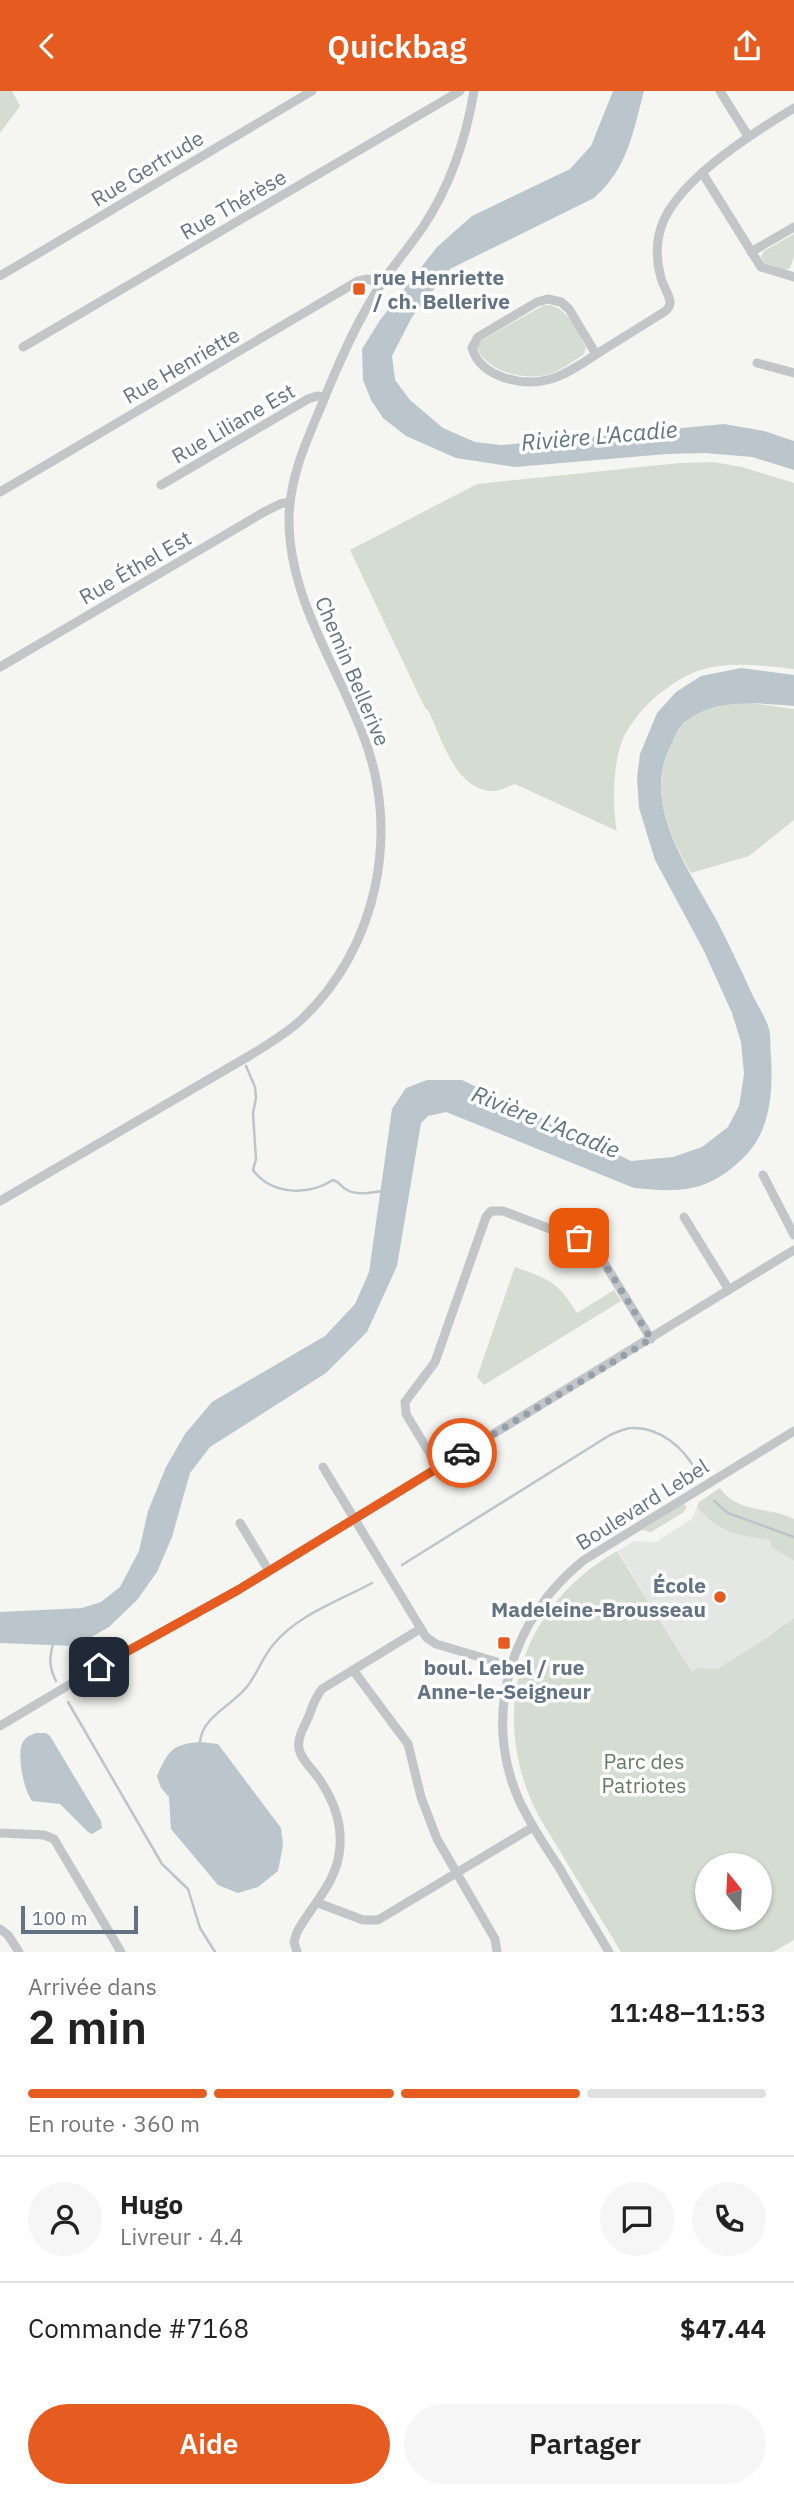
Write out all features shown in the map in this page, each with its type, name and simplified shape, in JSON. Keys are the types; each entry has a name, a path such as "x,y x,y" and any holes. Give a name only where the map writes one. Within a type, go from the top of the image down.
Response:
{"street":[{"name":"Rue Gertrude","path":"0,276 312,91"},
{"name":"Rue Thérèse","path":"23,347 460,91"},
{"name":"Chemin Bellerive","path":"0,1201 285,1033 306,1014 330,985 349,955 363,925 375,890 380,855 381,816 377,785 368,748 356,717 302,599 292,551 290,502 300,457 352,335 381,285 423,227 443,192 460,148 474,91"},
{"path":"720,91 747,136"},
{"path":"596,354 569,309 561,302 548,299 537,302 478,337 472,348 479,362 489,372 506,378 532,381 558,377 596,354 664,312 669,306 658,263 661,227 674,202 747,136 794,108"},
{"path":"703,174 763,269 794,277"},
{"path":"751,252 794,227"},
{"name":"Rue Henriette","path":"0,492 358,281 368,279 381,285"},
{"path":"757,363 794,373"},
{"name":"Rue Liliane Est","path":"161,485 308,399 324,397"},
{"name":"Rue Éthel Est","path":"0,667 264,512 290,502"},
{"path":"763,1175 794,1235"},
{"path":"438,1467 406,1414 405,1402 433,1366 486,1217 491,1211 503,1210 590,1244 597,1251 651,1339"},
{"path":"684,1217 729,1290"},
{"path":"0,1726 269,1571 794,1251"},
{"name":"Boulevard Lebel","path":"609,1952 533,1827 514,1787 505,1747 503,1711 510,1667 519,1641 535,1612 557,1584 575,1567 794,1431"},
{"path":"323,1467 420,1629 429,1639 436,1644 510,1667"},
{"path":"240,1523 269,1571"},
{"path":"297,1952 294,1945 297,1932 318,1903 336,1868 340,1847 340,1828 330,1797 302,1755 299,1739 319,1693 420,1629"},
{"path":"353,1670 408,1744 430,1824 455,1874 495,1939 497,1952"},
{"path":"318,1903 363,1920 383,1919 533,1827"},
{"path":"0,1833 44,1835 54,1839 121,1952"},
{"path":"0,1929 8,1935 19,1952"}],"shaded area":[{"name":"École Madeleine-Brousseau","path":"697,1507 711,1522 724,1530 770,1540 773,1547 794,1561 794,1618 769,1634 770,1637 715,1669 692,1672 618,1551 634,1541 656,1542 692,1519"}],"green space":[{"path":"0,91 12,91 20,106 0,133"},
{"path":"794,234 794,256 790,268 786,270 764,263 761,257 764,251"},
{"path":"544,305 559,309 570,319 586,347 584,354 563,368 540,376 509,373 482,357 477,348 479,342"},
{"path":"713,462 742,467 794,483 794,669 726,665 704,669 680,679 645,707 628,730 619,751 614,786 617,831 515,784 494,791 481,789 469,782 460,773 445,748 350,550 477,484"},
{"path":"744,702 794,709 794,820 749,856 691,873 674,840 663,806 662,772 667,755 680,727 689,719 712,709"},
{"path":"515,1267 552,1283 564,1294 577,1313 614,1290 621,1301 484,1385 477,1377"},
{"path":"720,1488 727,1496 744,1506 794,1519 794,1561 772,1547 770,1540 730,1532 705,1516 697,1507 699,1502"},
{"path":"683,1504 687,1506 684,1512 651,1532 642,1530"},
{"name":"Parc des Patriotes","path":"617,1551 692,1672 698,1668 716,1669 769,1637 794,1618 794,1940 773,1952 621,1952 538,1815 523,1777 515,1739 515,1702 522,1666 535,1633 556,1602 583,1574"}],"water":[{"path":"613,91 644,91 628,149 615,174 594,198 450,269 412,317 392,356 395,380 410,400 443,428 475,442 502,445 724,424 764,431 794,441 794,470 752,457 705,453 515,467 456,458 406,436 383,418 371,400 363,380 362,349 380,320 437,247 472,216 570,169 591,146"},
{"name":"Rivière L'Acadie","path":"741,668 794,675 794,706 752,703 724,705 686,721 676,734 663,765 661,788 671,834 721,928 769,1029 771,1095 761,1133 754,1145 733,1167 708,1183 681,1190 651,1190 634,1188 446,1112 428,1116 421,1123 397,1266 367,1332 326,1373 210,1447 190,1473 172,1537 157,1572 137,1600 109,1627 75,1646 0,1643 0,1612 82,1608 101,1602 120,1587 139,1551 148,1511 166,1467 185,1434 212,1402 325,1336 355,1304 369,1272 392,1109 406,1088 427,1080 462,1080 631,1161 673,1157 702,1147 728,1127 739,1106 744,1074 741,1042 732,1013 704,951 655,860 639,808 637,778 640,754 657,713 676,692 701,676"},
{"path":"36,1733 50,1736 101,1821 102,1828 92,1834 60,1804 32,1801 26,1789 20,1757 24,1740"},
{"path":"200,1742 218,1744 281,1828 283,1845 278,1871 258,1887 238,1893 218,1885 171,1829 169,1797 161,1788 157,1776 172,1750"}],"waterway":[{"path":"246,1066 255,1087 256,1098 253,1113 256,1159 253,1170 261,1178 270,1184 290,1190 312,1189 333,1180 356,1193 384,1191"},
{"path":"402,1565 610,1435 624,1429 642,1429 661,1435 685,1454 696,1471"},
{"path":"714,1501 728,1513 794,1537"},
{"path":"200,1742 211,1719 248,1685 269,1650 283,1634 319,1609 372,1583"},
{"path":"53,1644 50,1663 56,1681"},
{"path":"68,1702 162,1864 188,1889 200,1928 215,1952"}],"way so far":[{"path":"462,1453 651,1339 597,1251 579,1238"}],"place":[{"name":"rue Henriette / ch. Bellerive","path":"359,289"},
{"name":"École Madeleine-Brousseau","path":"720,1597"},
{"name":"boul. Lebel / rue Anne-le-Seigneur","path":"504,1643"}],"route":[{"path":"99,1667 238,1590 462,1453"}]}
